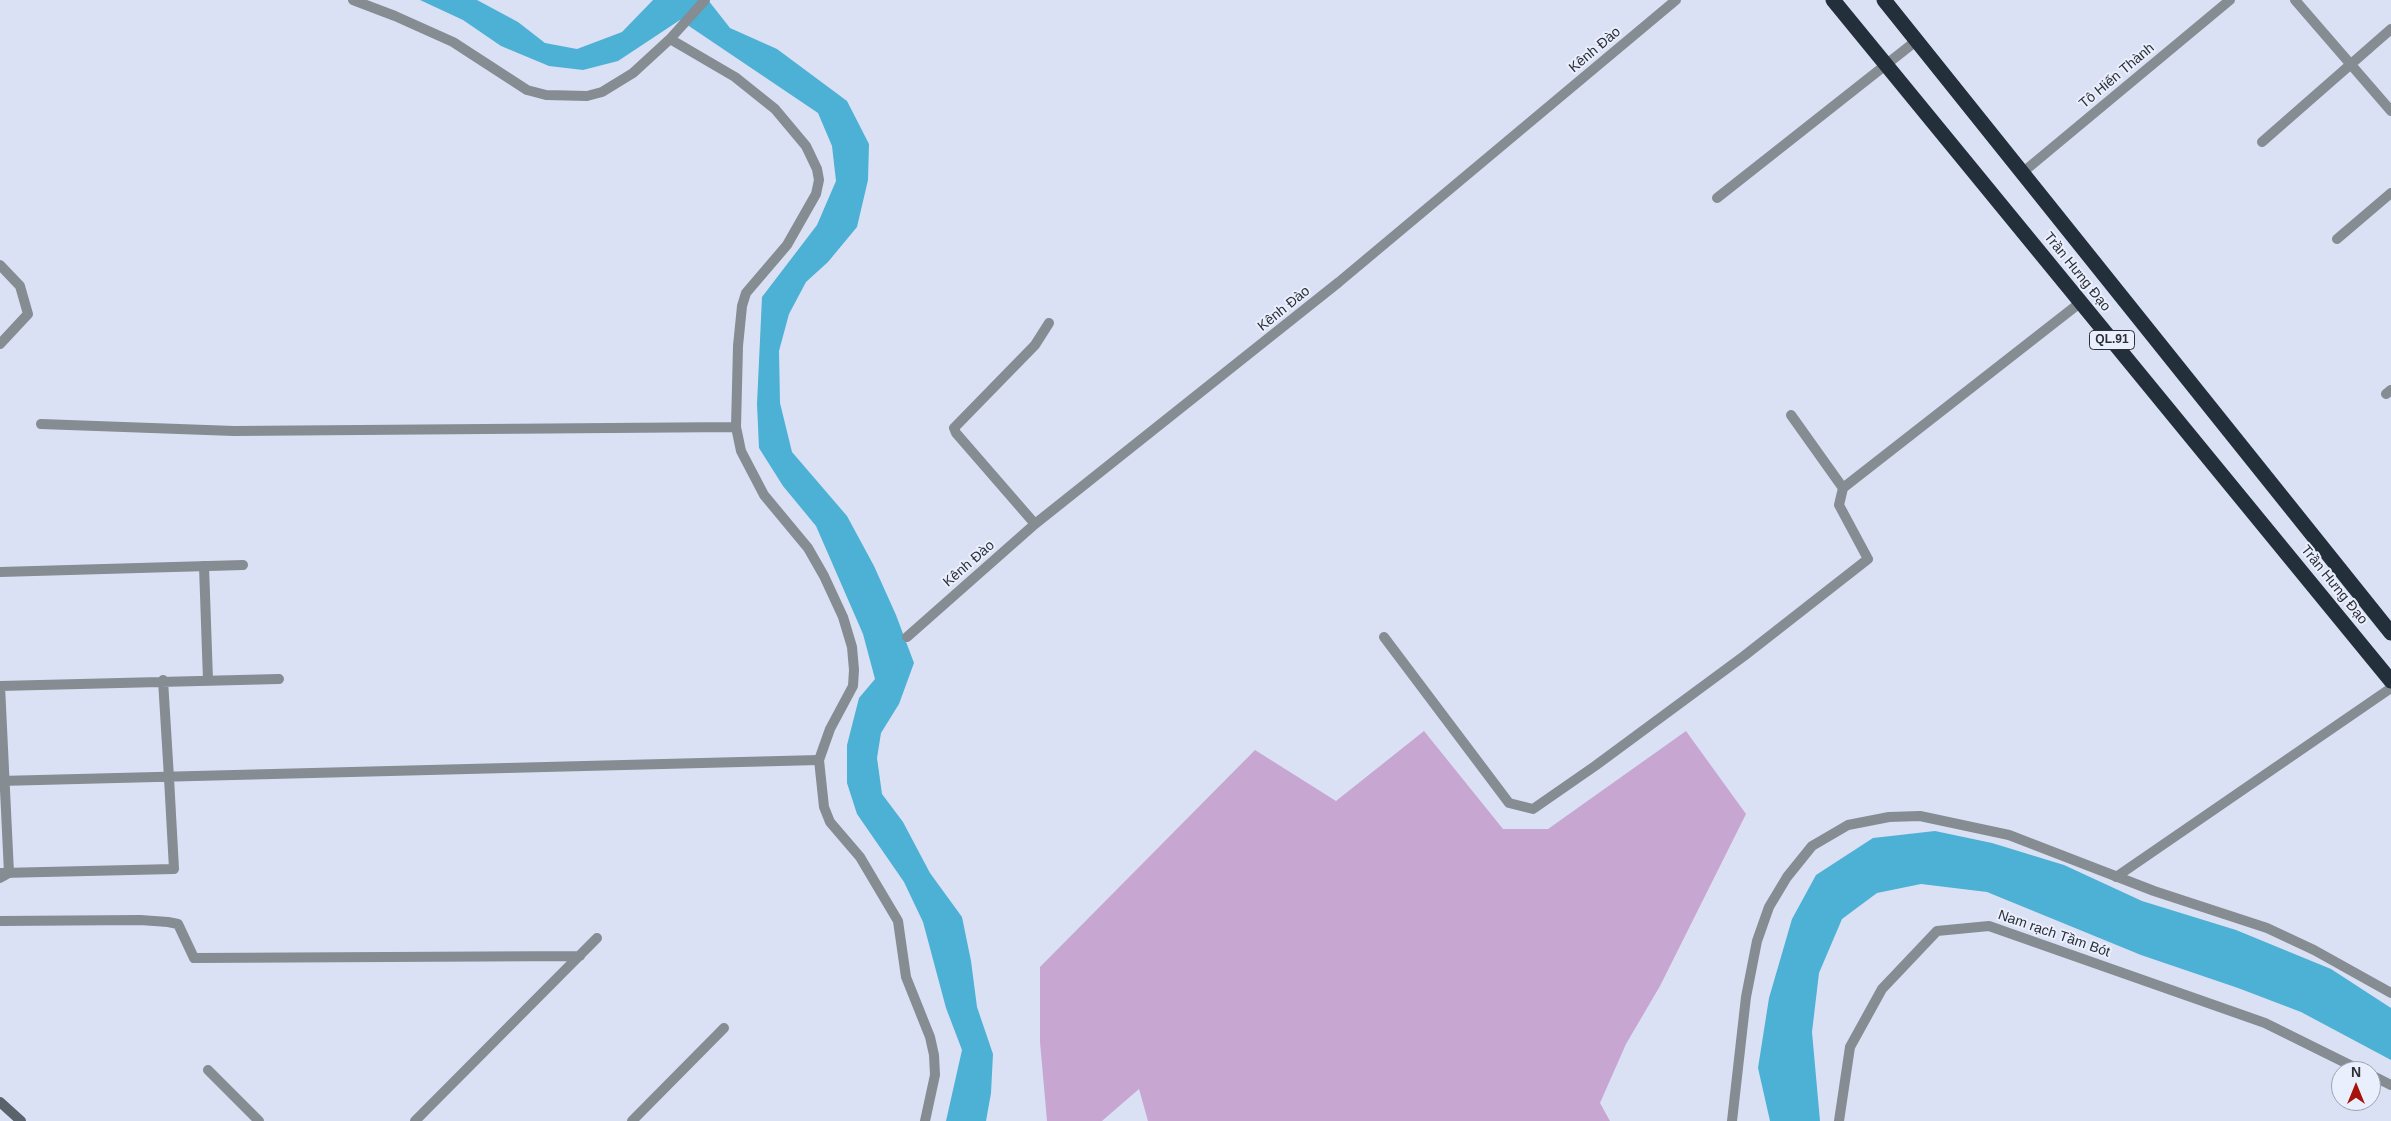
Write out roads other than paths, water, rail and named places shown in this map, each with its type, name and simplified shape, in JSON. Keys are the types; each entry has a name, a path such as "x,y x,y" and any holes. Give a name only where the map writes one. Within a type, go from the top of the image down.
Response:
{"highway":[{"name":"Trần Hưng Đạo","path":"1833,0 2391,681"},
{"name":"Trần Hưng Đạo","path":"1884,0 2391,633"}],"street":[{"path":"353,0 396,16 453,42 528,90 546,95 587,96 602,92 633,73 679,30 705,0"},
{"name":"Kênh Đào","path":"907,637 1035,524 1339,282 1676,0"},
{"name":"Tô Hiến Thành","path":"2022,173 2230,0"},
{"path":"2295,0 2391,111"},
{"path":"2262,142 2391,29"},
{"path":"670,39 735,77 774,109 806,146 817,169 819,180 816,194 787,244 746,293 742,306 738,346 736,426 741,451 764,495 808,548 824,576 843,617 852,647 853,686 830,729 819,760 824,807 830,822 860,857 898,921 906,977 930,1037 934,1055 935,1074 925,1121"},
{"path":"1717,198 1916,41"},
{"path":"2337,239 2391,193"},
{"path":"0,265 20,286 28,314 0,344"},
{"path":"1384,637 1509,803 1533,809 1595,766 1744,656 1868,559 1839,505 1843,488 2081,302"},
{"path":"1035,524 956,433 954,428 1035,344 1049,322"},
{"path":"1791,415 1843,488"},
{"path":"41,424 234,431 736,426"},
{"path":"0,572 244,565"},
{"path":"204,566 208,680"},
{"path":"163,680 174,869 3,875 0,686 163,680 279,679"},
{"path":"2116,877 2391,688"},
{"path":"3,781 819,760"},
{"path":"1732,1121 1746,996 1757,941 1768,907 1787,877 1812,846 1848,825 1889,817 1920,816 2009,835 2116,877 2267,928 2314,950 2391,993"},
{"path":"0,921 140,920 168,922 178,924 194,958 580,956"},
{"name":"Nam rạch Tầm Bót","path":"1839,1121 1850,1047 1882,989 1938,931 1989,926 2265,1023 2342,1061"},
{"path":"415,1121 597,938"},
{"path":"632,1121 724,1028"},
{"path":"208,1070 259,1121"},
{"path":"0,1102 21,1121"}],"water":[{"path":"420,0 477,0 518,22 545,43 577,49 622,32 653,0 708,0 730,28 777,49 847,101 869,144 868,180 857,227 828,262 806,282 789,314 779,351 780,403 792,452 847,516 874,566 896,615 914,663 899,704 881,733 877,758 882,794 903,822 930,873 962,917 971,961 977,1007 993,1054 991,1093 986,1121 946,1121 962,1050 946,1008 923,922 904,882 857,814 847,783 847,745 859,698 875,679 863,634 816,526 783,486 759,448 757,404 762,297 817,225 836,181 832,146 818,113 680,20 618,61 583,70 549,66 501,46 463,20"},
{"path":"1935,831 1992,843 2064,865 2142,901 2236,930 2331,969 2391,1008 2391,1060 2301,1012 2141,955 1987,892 1921,884 1877,893 1842,919 1819,973 1812,1032 1820,1121 1770,1121 1758,1068 1769,998 1792,919 1816,875 1873,838"}]}
